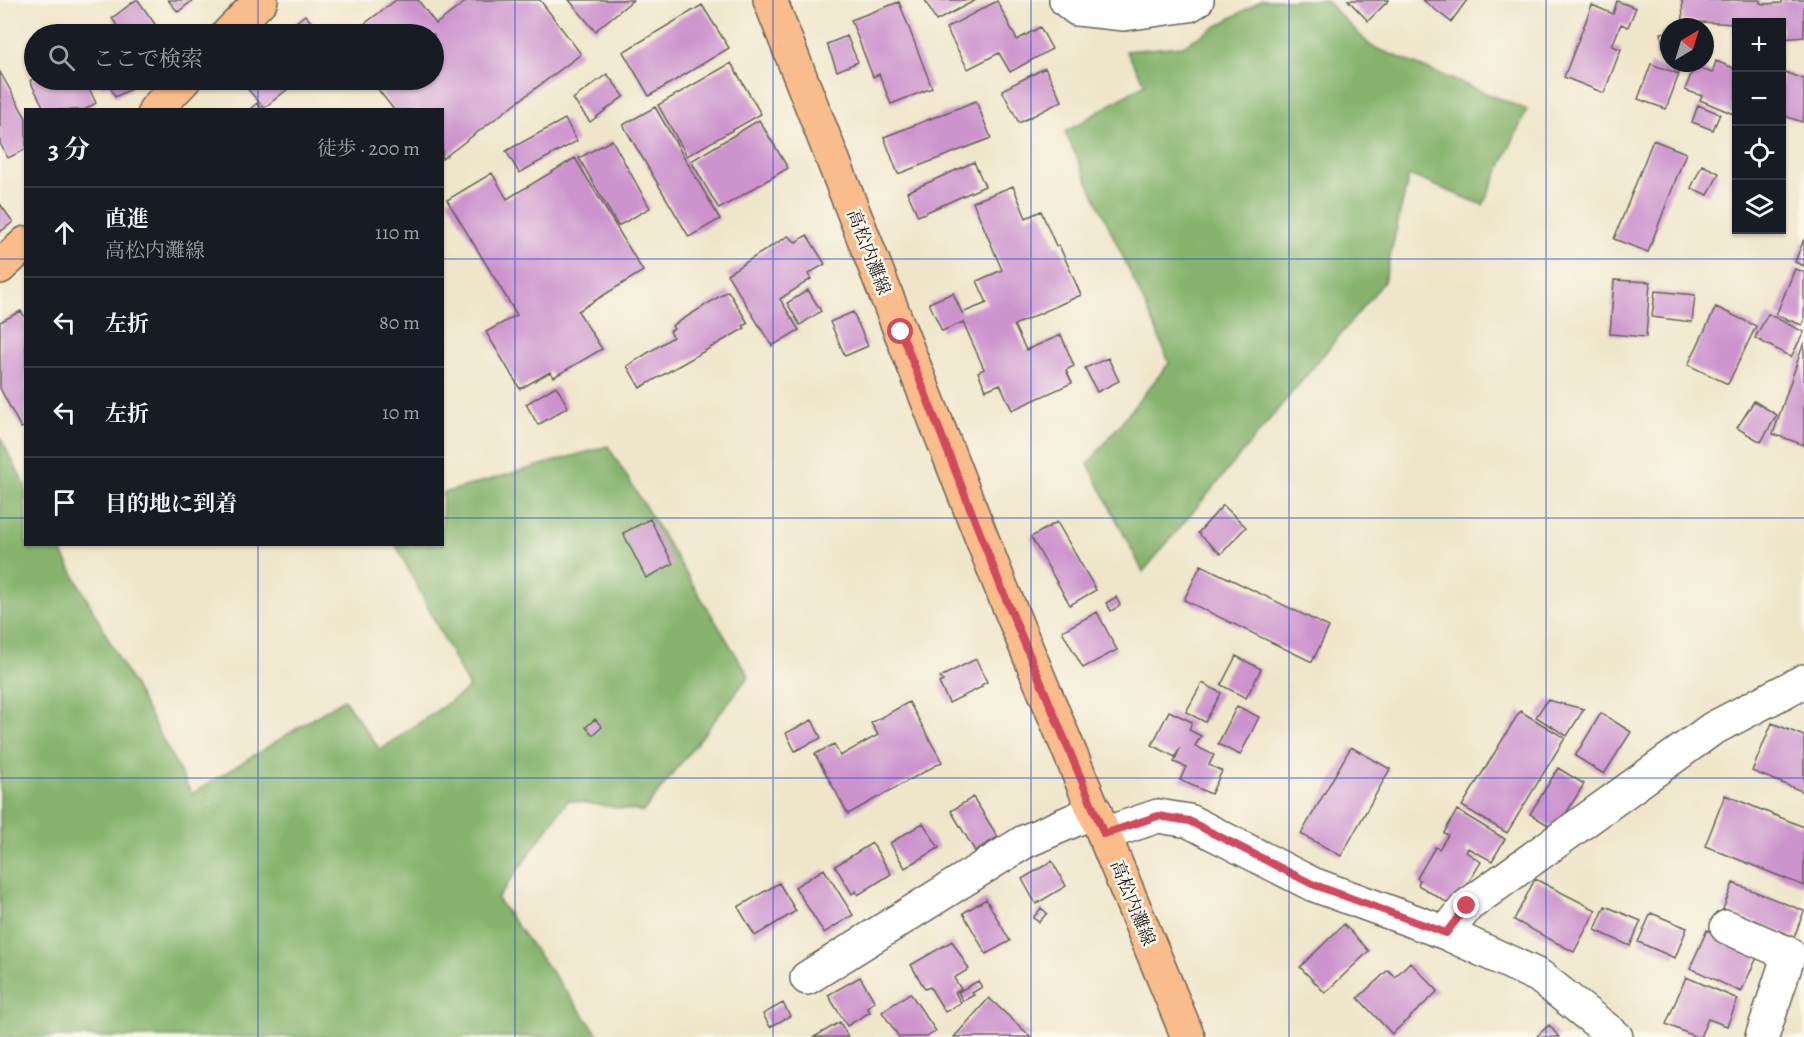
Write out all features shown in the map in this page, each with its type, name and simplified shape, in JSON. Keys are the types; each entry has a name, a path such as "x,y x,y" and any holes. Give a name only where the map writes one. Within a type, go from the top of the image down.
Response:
{"main road":[{"path":"238,24 261,0"},
{"name":"高松内灘線","path":"770,0 1001,587 1188,1037"},
{"path":"157,108 174,90"},
{"path":"0,267 24,245"}],"street":[{"path":"1066,0 1077,9 1124,14 1189,5 1197,0"},
{"path":"1446,933 1467,906 1712,729 1804,681"},
{"path":"807,978 1024,842 1100,822 1158,816 1189,821 1312,884 1446,933 1539,976 1616,1037"},
{"path":"1727,927 1789,954 1762,1037"}],"green space":[{"path":"1262,0 1325,0 1371,46 1527,110 1483,205 1409,175 1384,282 1143,572 1088,464 1169,363 1153,322 1065,132 1145,84 1126,51 1183,46"},
{"path":"0,437 24,483 24,546 59,546 192,794 344,699 380,750 469,688 397,546 444,546 444,493 608,446 749,676 643,812 568,800 497,899 600,1037 0,1037"}],"building":[{"path":"138,0 155,24 116,24 112,18"},
{"path":"168,0 193,0 178,12"},
{"path":"396,0 418,0 436,24 364,24"},
{"path":"468,0 540,0 581,54 444,157 444,108 392,108 379,90 444,90 444,24 436,24"},
{"path":"569,0 633,0 595,31"},
{"path":"925,0 976,0 936,21"},
{"path":"1348,0 1389,0 1368,21"},
{"path":"1423,0 1467,0 1451,22"},
{"path":"1682,0 1760,0 1760,3 1764,4 1782,3 1782,0 1804,0 1804,37 1786,39 1786,18 1732,18 1732,24 1714,23 1714,18 1683,18"},
{"path":"997,1 1017,40 1040,27 1052,49 1010,72 999,53 968,69 946,28"},
{"path":"1617,1 1636,8 1628,27 1621,24 1612,46 1621,49 1604,93 1564,77 1592,5 1613,14"},
{"path":"899,2 932,88 891,104 879,74 873,77 851,20"},
{"path":"702,5 729,48 649,96 623,52"},
{"path":"305,15 313,24 294,24"},
{"path":"847,36 858,62 837,71 827,44"},
{"path":"1716,61 1732,67 1732,113 1700,100 1702,96 1685,90 1692,72 1712,73"},
{"path":"731,63 761,114 687,156 658,105"},
{"path":"1651,64 1660,67 1660,72 1679,74 1666,109 1638,99"},
{"path":"1045,68 1062,101 1019,123 1002,90"},
{"path":"0,72 24,114 24,150 8,158 0,143"},
{"path":"1786,72 1804,79 1802,122 1786,116"},
{"path":"607,74 624,96 590,122 573,99"},
{"path":"35,90 90,90 96,103 87,108 44,108"},
{"path":"112,90 129,90 115,97"},
{"path":"249,90 286,90 264,108"},
{"path":"976,101 991,138 898,174 884,137"},
{"path":"257,103 261,108 251,108"},
{"path":"1698,105 1720,114 1713,130 1692,122"},
{"path":"655,107 720,219 689,237 623,125"},
{"path":"565,119 577,141 519,173 506,151"},
{"path":"759,120 788,168 719,209 691,161"},
{"path":"612,140 650,208 618,226 579,158"},
{"path":"1653,140 1686,153 1648,252 1614,239"},
{"path":"575,158 643,271 578,311 602,349 554,377 550,372 520,389 486,332 517,315 447,200 492,173 507,199"},
{"path":"974,162 985,186 918,216 907,192"},
{"path":"1702,165 1719,173 1708,195 1691,188"},
{"path":"1013,186 1026,218 1041,211 1081,295 1014,325 1026,350 1061,335 1074,366 1066,370 1072,383 1012,410 1000,384 986,390 978,372 984,369 963,322 942,331 929,303 953,293 962,313 987,303 977,281 1002,270 973,202"},
{"path":"0,204 13,222 0,232"},
{"path":"807,235 825,264 808,274 811,279 780,299 799,330 772,346 727,274 788,236 796,242"},
{"path":"1804,239 1804,266 1795,262"},
{"path":"1795,269 1804,272 1804,321 1802,325 1776,315"},
{"path":"1614,280 1650,282 1646,337 1610,334"},
{"path":"808,290 821,311 800,325 787,303"},
{"path":"728,291 748,323 743,326 745,328 640,388 627,366 673,337 670,331 674,329 672,326"},
{"path":"1655,291 1695,295 1692,322 1652,317"},
{"path":"1716,307 1756,326 1728,384 1688,365"},
{"path":"21,311 24,316 24,427 21,428 0,388 0,322"},
{"path":"853,312 868,346 845,356 830,322"},
{"path":"1768,314 1804,332 1791,357 1755,338"},
{"path":"1804,342 1804,445 1773,434"},
{"path":"1108,358 1119,381 1097,392 1085,368"},
{"path":"556,386 568,407 538,425 526,404"},
{"path":"1754,401 1777,415 1761,442 1737,428"},
{"path":"1223,505 1246,527 1221,554 1198,533"},
{"path":"650,519 673,564 646,578 623,533"},
{"path":"1057,522 1096,590 1070,605 1031,537"},
{"path":"1201,565 1329,627 1312,662 1184,600"},
{"path":"1116,597 1120,605 1111,611 1106,603"},
{"path":"1097,612 1117,650 1083,668 1062,631"},
{"path":"1236,656 1261,669 1246,698 1221,685"},
{"path":"976,659 987,682 981,685 982,687 949,703 939,683 943,681 940,677"},
{"path":"1202,683 1221,693 1205,722 1186,712"},
{"path":"1547,700 1584,709 1567,736 1536,717"},
{"path":"909,702 942,762 848,814 815,754 834,744 840,756 878,735 871,723"},
{"path":"1237,706 1259,717 1240,755 1218,744"},
{"path":"1169,711 1192,722 1189,730 1201,736 1195,746 1214,755 1209,765 1222,771 1211,794 1180,780 1186,767 1174,762 1180,748 1175,757 1152,745"},
{"path":"1520,711 1565,738 1507,833 1462,806"},
{"path":"1601,713 1631,732 1604,774 1575,756"},
{"path":"595,719 602,727 593,735 586,727"},
{"path":"812,720 821,738 795,751 786,733"},
{"path":"1772,723 1804,736 1804,792 1752,771"},
{"path":"1351,747 1390,769 1341,856 1301,834"},
{"path":"1558,768 1584,784 1556,830 1530,814"},
{"path":"1725,795 1804,827 1804,886 1705,846"},
{"path":"973,797 998,837 975,851 951,811"},
{"path":"1457,810 1505,839 1492,861 1468,848 1466,852 1481,862 1454,907 1418,885 1420,880 1417,878 1435,847 1439,849 1448,835 1444,833"},
{"path":"923,823 939,848 905,868 890,843"},
{"path":"872,843 891,874 858,895 856,891 852,894 835,866"},
{"path":"1052,861 1066,886 1036,904 1022,879"},
{"path":"824,869 853,915 824,933 795,887"},
{"path":"1535,879 1596,910 1574,952 1514,920"},
{"path":"779,883 796,911 755,936 738,907"},
{"path":"1733,883 1804,911 1794,937 1723,909"},
{"path":"986,899 1010,941 986,954 963,913"},
{"path":"1605,906 1641,921 1630,946 1595,930"},
{"path":"1041,908 1047,913 1039,922 1033,918"},
{"path":"1651,913 1687,928 1675,958 1638,942"},
{"path":"1344,924 1369,951 1325,993 1300,967"},
{"path":"1707,930 1759,953 1741,992 1690,968"},
{"path":"952,941 969,969 954,978 961,989 955,992 961,1003 945,1012 930,987 925,989 911,965"},
{"path":"1410,962 1438,991 1392,1034 1358,998 1388,970 1395,977"},
{"path":"860,977 875,1002 867,1007 870,1012 847,1026 828,995"},
{"path":"1686,977 1738,999 1727,1026 1708,1019 1700,1037 1696,1037 1666,1024"},
{"path":"978,981 982,987 963,1001 958,992"},
{"path":"910,993 936,1031 927,1037 899,1037 882,1012"},
{"path":"989,998 1031,1037 954,1037"},
{"path":"783,1003 790,1016 770,1027 763,1014"},
{"path":"840,1022 848,1037 814,1037"},
{"path":"1549,1025 1559,1037 1536,1037"}],"route":[{"path":"901,332 1001,587 1104,834 1158,816 1189,821 1312,884 1446,933 1467,906"}]}
